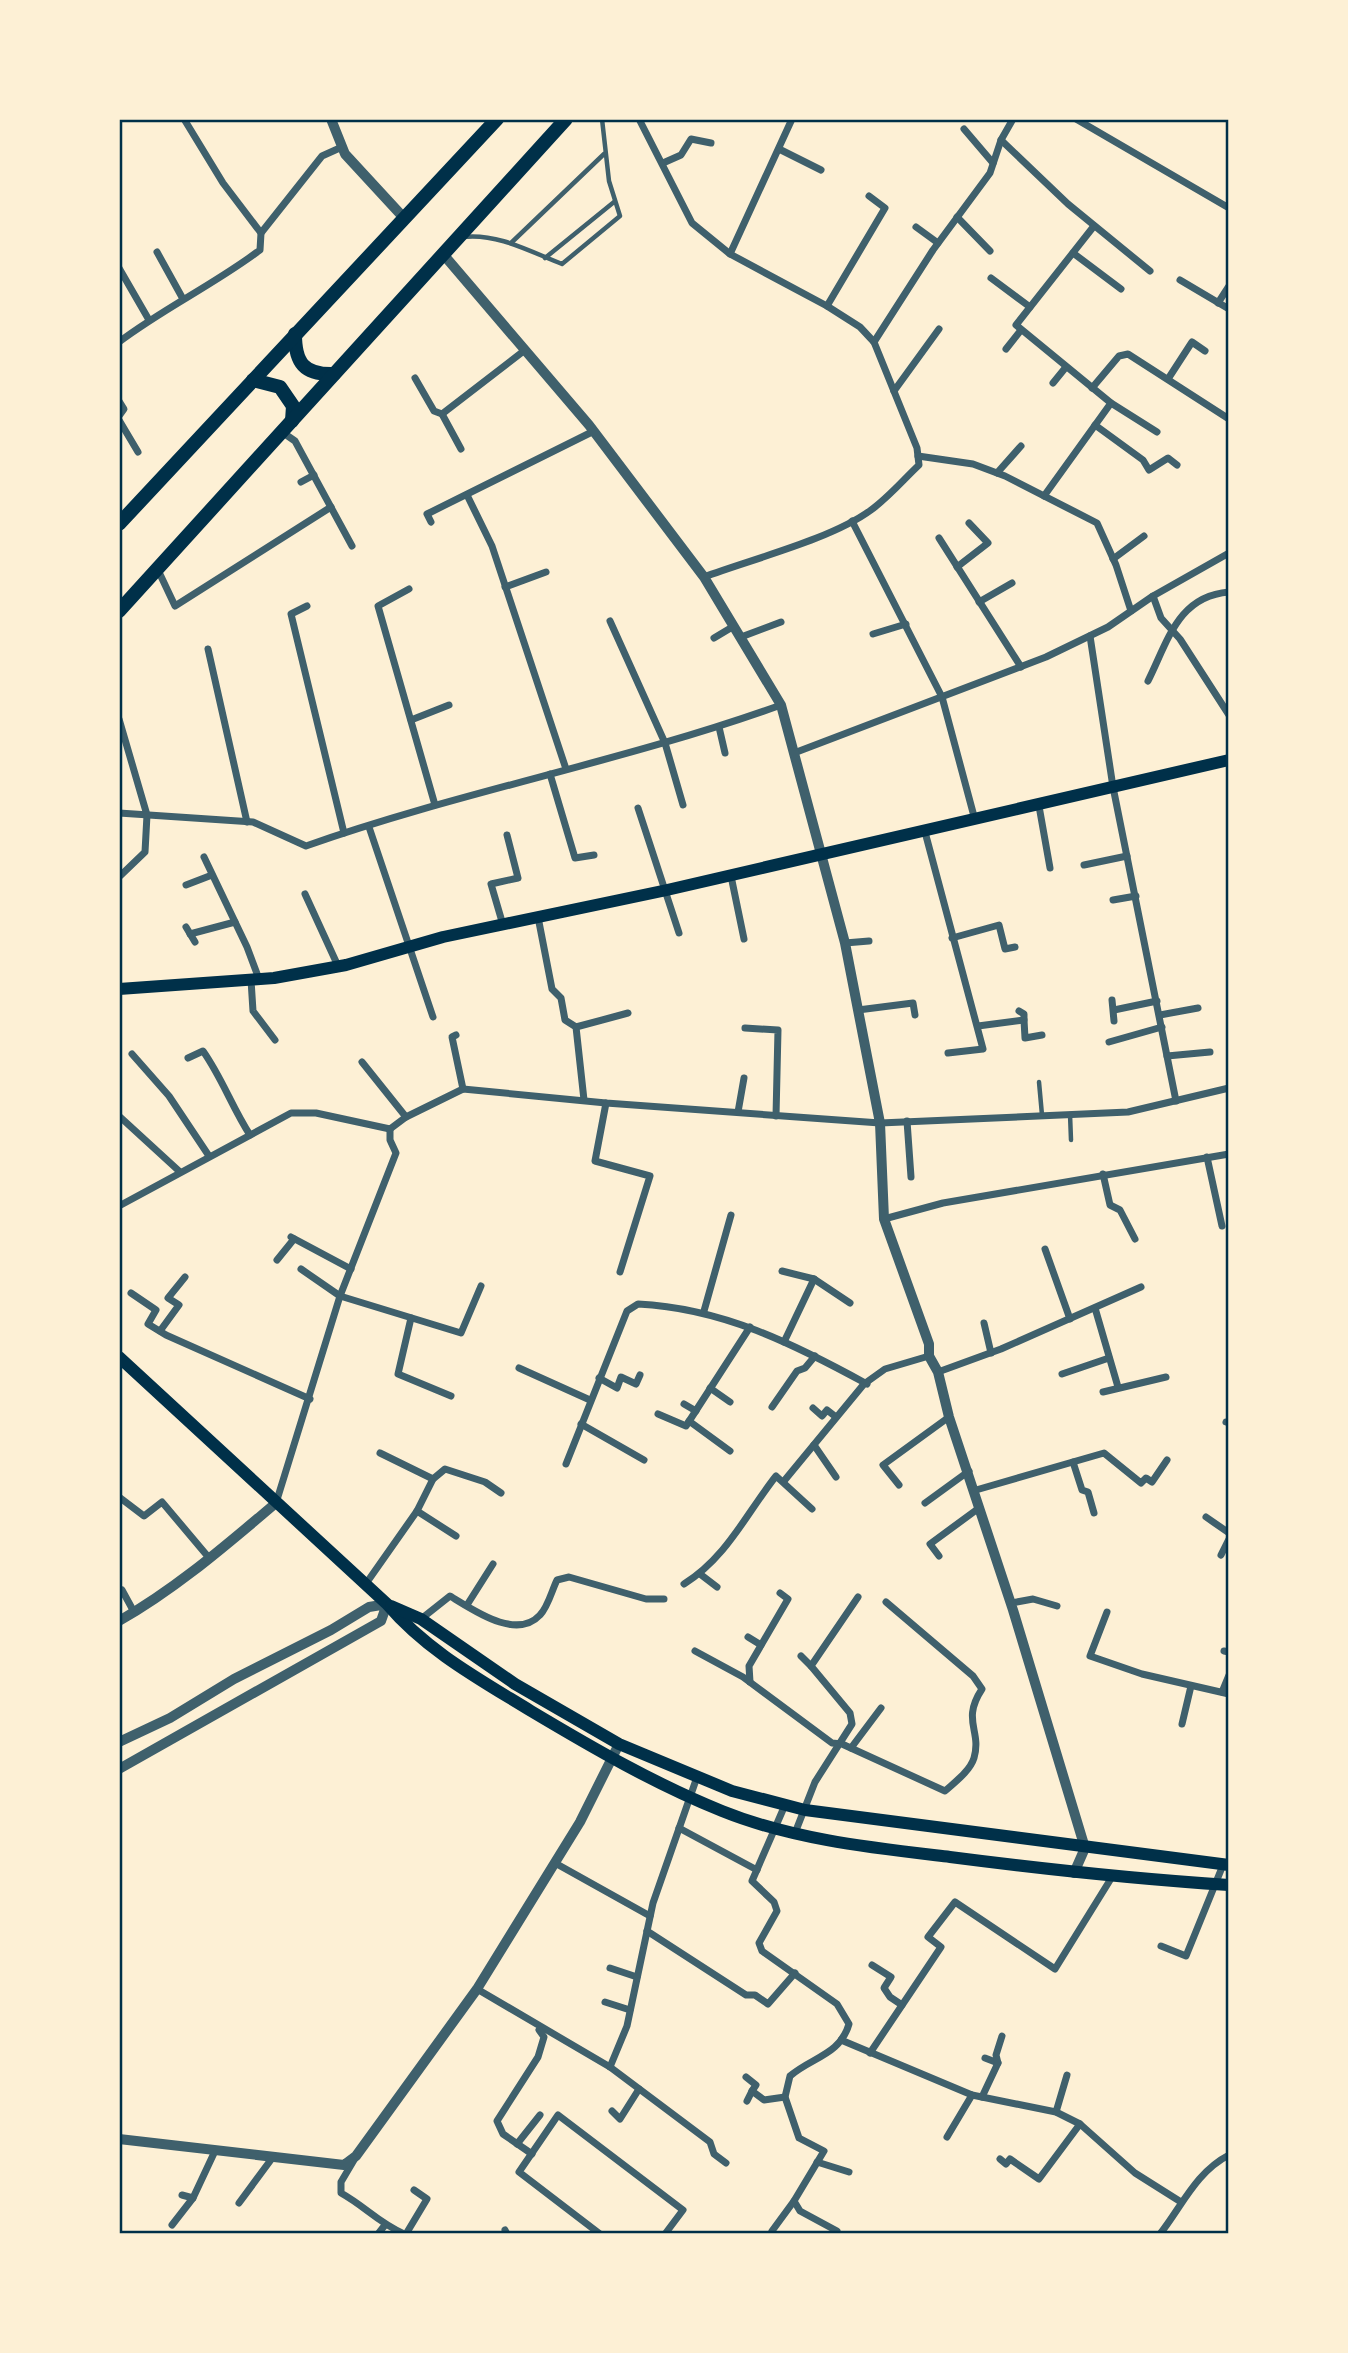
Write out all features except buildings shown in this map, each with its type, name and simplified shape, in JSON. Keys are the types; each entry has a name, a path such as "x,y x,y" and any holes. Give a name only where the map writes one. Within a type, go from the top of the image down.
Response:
{"main road":[{"path":"119,524 497,119"},
{"path":"119,611 566,119"},
{"path":"295,334 295,354 304,366 317,375 334,374"},
{"path":"253,380 280,387 293,406 287,426"},
{"path":"119,989 255,980 338,966 410,946 925,832 1229,760"},
{"path":"119,1357 387,1604 410,1631 453,1663 612,1760 724,1812 795,1833 863,1847 1112,1877 1223,1884"},
{"path":"387,1604 421,1619 515,1685 618,1744 732,1791 805,1810 1226,1865"}],"street":[{"path":"184,119 223,183 261,233"},
{"path":"331,119 345,154 404,218"},
{"path":"639,119 692,223 730,254 827,306 860,327 874,342 918,456 919,465 871,510 852,521 822,536 704,577"},
{"path":"730,254 792,119"},
{"path":"874,342 938,243 990,173 1001,140 1013,119"},
{"path":"1076,119 1229,208"},
{"path":"964,129 993,163"},
{"path":"663,163 681,155 691,139 711,143"},
{"path":"1001,140 1094,226 1150,271"},
{"path":"119,342 149,320 222,278 260,250 261,233 322,156 342,148"},
{"path":"779,149 821,170"},
{"path":"827,306 885,208 869,196"},
{"path":"957,217 990,251"},
{"path":"1006,349 1030,307 1094,226"},
{"path":"916,227 938,243"},
{"path":"157,252 183,299"},
{"path":"1073,253 1121,289"},
{"path":"443,254 594,432 704,577 781,705 845,943 880,1123 884,1219 929,1344 929,1356 938,1372 950,1417 976,1490 979,1508 1011,1603 1085,1848 1074,1873"},
{"path":"119,268 149,320"},
{"path":"990,278 1030,307"},
{"path":"1180,280 1229,309"},
{"path":"1218,303 1229,286"},
{"path":"1018,327 1111,403 1157,432"},
{"path":"894,391 939,330"},
{"path":"1168,379 1192,342 1205,351"},
{"path":"442,414 524,350"},
{"path":"1092,388 1119,356 1128,354 1229,419"},
{"path":"1053,383 1066,367"},
{"path":"415,378 434,411 442,414 460,449"},
{"path":"119,401 124,409 119,418 138,452"},
{"path":"1044,496 1111,403"},
{"path":"1095,425 1143,460 1149,470 1168,458 1177,465"},
{"path":"287,426 352,546"},
{"path":"431,522 427,514 594,432"},
{"path":"997,473 1021,446"},
{"path":"918,456 973,464 997,473 1097,523 1131,611"},
{"path":"300,482 314,475"},
{"path":"467,495 492,546 566,769"},
{"path":"158,569 175,606 331,507"},
{"path":"852,521 942,697 975,820"},
{"path":"957,567 988,543 968,523"},
{"path":"1113,559 1144,536"},
{"path":"939,538 1021,667"},
{"path":"794,753 1021,667 1090,636 1229,553"},
{"path":"505,587 546,572"},
{"path":"979,602 1012,583"},
{"path":"409,589 378,606 435,805"},
{"path":"1148,681 1185,611 1208,594 1229,592"},
{"path":"1153,596 1161,618 1173,631 1229,715"},
{"path":"307,606 291,614 344,833"},
{"path":"610,621 665,743 682,805"},
{"path":"741,637 780,622"},
{"path":"873,634 906,624"},
{"path":"713,638 734,626"},
{"path":"1090,636 1113,787 1175,1101"},
{"path":"208,649 247,822"},
{"path":"411,720 449,705"},
{"path":"119,813 247,822 306,846 435,805 719,727 781,705"},
{"path":"119,719 147,815 145,852 119,877"},
{"path":"719,727 725,753"},
{"path":"550,774 575,858 594,855"},
{"path":"1039,806 1050,868"},
{"path":"638,808 663,891 679,933"},
{"path":"369,827 433,1017"},
{"path":"925,832 983,1049 948,1053"},
{"path":"503,925 491,884 519,878 507,835"},
{"path":"1084,865 1127,856"},
{"path":"204,857 235,922 255,980 253,1011 275,1040"},
{"path":"186,885 212,875"},
{"path":"731,876 744,939"},
{"path":"305,894 338,966"},
{"path":"1113,900 1136,896"},
{"path":"538,917 552,989 561,998 565,1020 576,1027 628,1013"},
{"path":"195,942 188,930 235,922"},
{"path":"952,938 999,925 1004,949 1016,947"},
{"path":"845,943 869,941"},
{"path":"1112,1000 1114,1021"},
{"path":"1114,1010 1157,1001"},
{"path":"858,1010 913,1003 915,1015"},
{"path":"1160,1015 1198,1008"},
{"path":"1019,1011 1024,1014 1025,1038 1042,1035"},
{"path":"978,1026 1024,1020"},
{"path":"576,1027 584,1100"},
{"path":"1110,1042 1162,1027"},
{"path":"745,1028 778,1030 776,1116"},
{"path":"456,1035 452,1037 463,1090"},
{"path":"188,1058 203,1051 222,1080 232,1106 250,1135"},
{"path":"1167,1056 1210,1052"},
{"path":"132,1055 169,1096 208,1156"},
{"path":"362,1062 406,1117"},
{"path":"738,1112 744,1078"},
{"path":"119,1206 179,1171 291,1113 316,1113 390,1129 406,1117 463,1090 880,1123 1128,1112 1229,1088"},
{"path":"606,1103 595,1161 650,1176 620,1272"},
{"path":"119,1116 179,1171"},
{"path":"907,1121 911,1177"},
{"path":"119,1621 210,1559 276,1503 340,1296 396,1153 390,1140 390,1129"},
{"path":"884,1219 943,1203 1229,1154"},
{"path":"1207,1157 1222,1226"},
{"path":"1103,1174 1110,1205 1121,1210 1135,1239"},
{"path":"704,1311 731,1215"},
{"path":"277,1260 293,1238 351,1269"},
{"path":"1045,1249 1070,1319"},
{"path":"301,1269 340,1296 461,1333 481,1286"},
{"path":"782,1271 814,1279 850,1303"},
{"path":"160,1331 179,1305 168,1298 185,1277"},
{"path":"784,1342 814,1279"},
{"path":"938,1372 991,1353 1141,1287"},
{"path":"131,1293 156,1310 148,1324 310,1399"},
{"path":"566,1465 626,1311 638,1304 704,1311 750,1327 815,1356 867,1384"},
{"path":"1095,1308 1118,1387"},
{"path":"411,1318 398,1374 451,1395"},
{"path":"984,1323 991,1353"},
{"path":"658,1413 686,1426 750,1327"},
{"path":"772,1407 797,1371 805,1368 815,1356"},
{"path":"784,1481 867,1384 885,1369 929,1356"},
{"path":"1062,1374 1109,1358"},
{"path":"519,1368 590,1400"},
{"path":"599,1378 617,1388 621,1377 636,1384 640,1375"},
{"path":"1103,1392 1166,1377"},
{"path":"710,1388 730,1402"},
{"path":"684,1404 696,1411"},
{"path":"813,1408 822,1416 827,1410 836,1417"},
{"path":"899,1485 883,1465 950,1417"},
{"path":"689,1421 730,1451"},
{"path":"581,1424 644,1460"},
{"path":"814,1445 836,1477"},
{"path":"380,1453 433,1479"},
{"path":"976,1490 1104,1453 1141,1483 1146,1478 1152,1482 1167,1460"},
{"path":"1073,1462 1080,1493 1088,1492 1094,1513"},
{"path":"365,1584 417,1511 433,1479 445,1469 485,1482 501,1493"},
{"path":"925,1503 969,1471"},
{"path":"684,1584 700,1574 734,1538 776,1476 812,1509"},
{"path":"119,1497 144,1516 162,1502 210,1559"},
{"path":"939,1556 930,1544 979,1508"},
{"path":"417,1511 456,1536"},
{"path":"1206,1517 1229,1533"},
{"path":"1221,1555 1229,1539"},
{"path":"467,1605 493,1564"},
{"path":"700,1574 717,1587"},
{"path":"421,1619 450,1595 499,1622 528,1623 540,1615 556,1580 569,1577 646,1599 664,1600"},
{"path":"122,1590 134,1612"},
{"path":"750,1682 749,1666 788,1599 780,1593"},
{"path":"811,1666 858,1597"},
{"path":"1011,1603 1033,1599 1057,1606"},
{"path":"695,1651 750,1682 832,1743 842,1744 945,1791 971,1767 975,1756 971,1706 982,1689 972,1676 886,1602"},
{"path":"119,1742 197,1702 369,1606 387,1604 381,1621 209,1721 119,1769"},
{"path":"1107,1612 1090,1656 1142,1674 1226,1693 1229,1675"},
{"path":"748,1637 761,1644"},
{"path":"795,1833 815,1782 842,1744 852,1724 850,1713 801,1656"},
{"path":"1182,1724 1191,1686"},
{"path":"197,1702 209,1721"},
{"path":"851,1748 881,1708"},
{"path":"414,2190 427,2199 405,2234 385,2225 341,2193 341,2182 356,2156 477,1989 555,1863 612,1760 618,1744"},
{"path":"610,2067 618,2054 631,2010 650,1916 697,1777"},
{"path":"772,2231 824,2151 799,2138 785,2097 790,2076 833,2051 844,2038 849,2024 837,2004 762,1951 759,1943 777,1911 774,1902 752,1881 785,1805"},
{"path":"679,1828 757,1870"},
{"path":"555,1863 650,1916"},
{"path":"1161,1946 1186,1956 1223,1884 1226,1865"},
{"path":"870,2053 941,1947 928,1937 955,1902 1055,1969 1112,1877"},
{"path":"647,1931 746,1995 755,1995 768,2004 794,1973"},
{"path":"872,1965 891,1977 884,1988 890,1997 902,2005"},
{"path":"610,1968 637,1977"},
{"path":"477,1989 537,2027 610,2067 710,2142 714,2154 726,2163"},
{"path":"605,2002 631,2010"},
{"path":"533,2154 503,2134 497,2121 538,2057 544,2037 537,2027"},
{"path":"982,2097 998,2063 996,2055 1002,2035"},
{"path":"844,2038 870,2053 972,2095 1056,2112 1080,2124 1135,2174 1181,2202"},
{"path":"985,2058 998,2063"},
{"path":"1056,2112 1067,2075"},
{"path":"746,2077 757,2085 747,2101"},
{"path":"612,2111 620,2119 639,2089"},
{"path":"752,2091 764,2099 785,2097"},
{"path":"947,2137 972,2095"},
{"path":"517,2144 540,2115"},
{"path":"600,2234 519,2172 558,2115 683,2210 665,2234"},
{"path":"1000,2159 1006,2164 1010,2159 1039,2179 1080,2124"},
{"path":"119,2139 344,2165 356,2156"},
{"path":"172,2225 193,2198 215,2151"},
{"path":"1160,2234 1181,2202 1213,2163 1229,2155"},
{"path":"239,2203 273,2157"},
{"path":"817,2162 849,2172"},
{"path":"182,2195 193,2198"},
{"path":"794,2201 800,2211 837,2231"},
{"path":"378,2234 385,2225"},
{"path":"826,2234 830,2225"}],"lane":[{"path":"458,237 476,236 511,243 562,264 620,216 614,202 604,154 602,119"},
{"path":"511,243 604,154"},
{"path":"545,258 614,202"},
{"path":"1039,1082 1042,1115"},
{"path":"1070,1114 1071,1140"}]}
